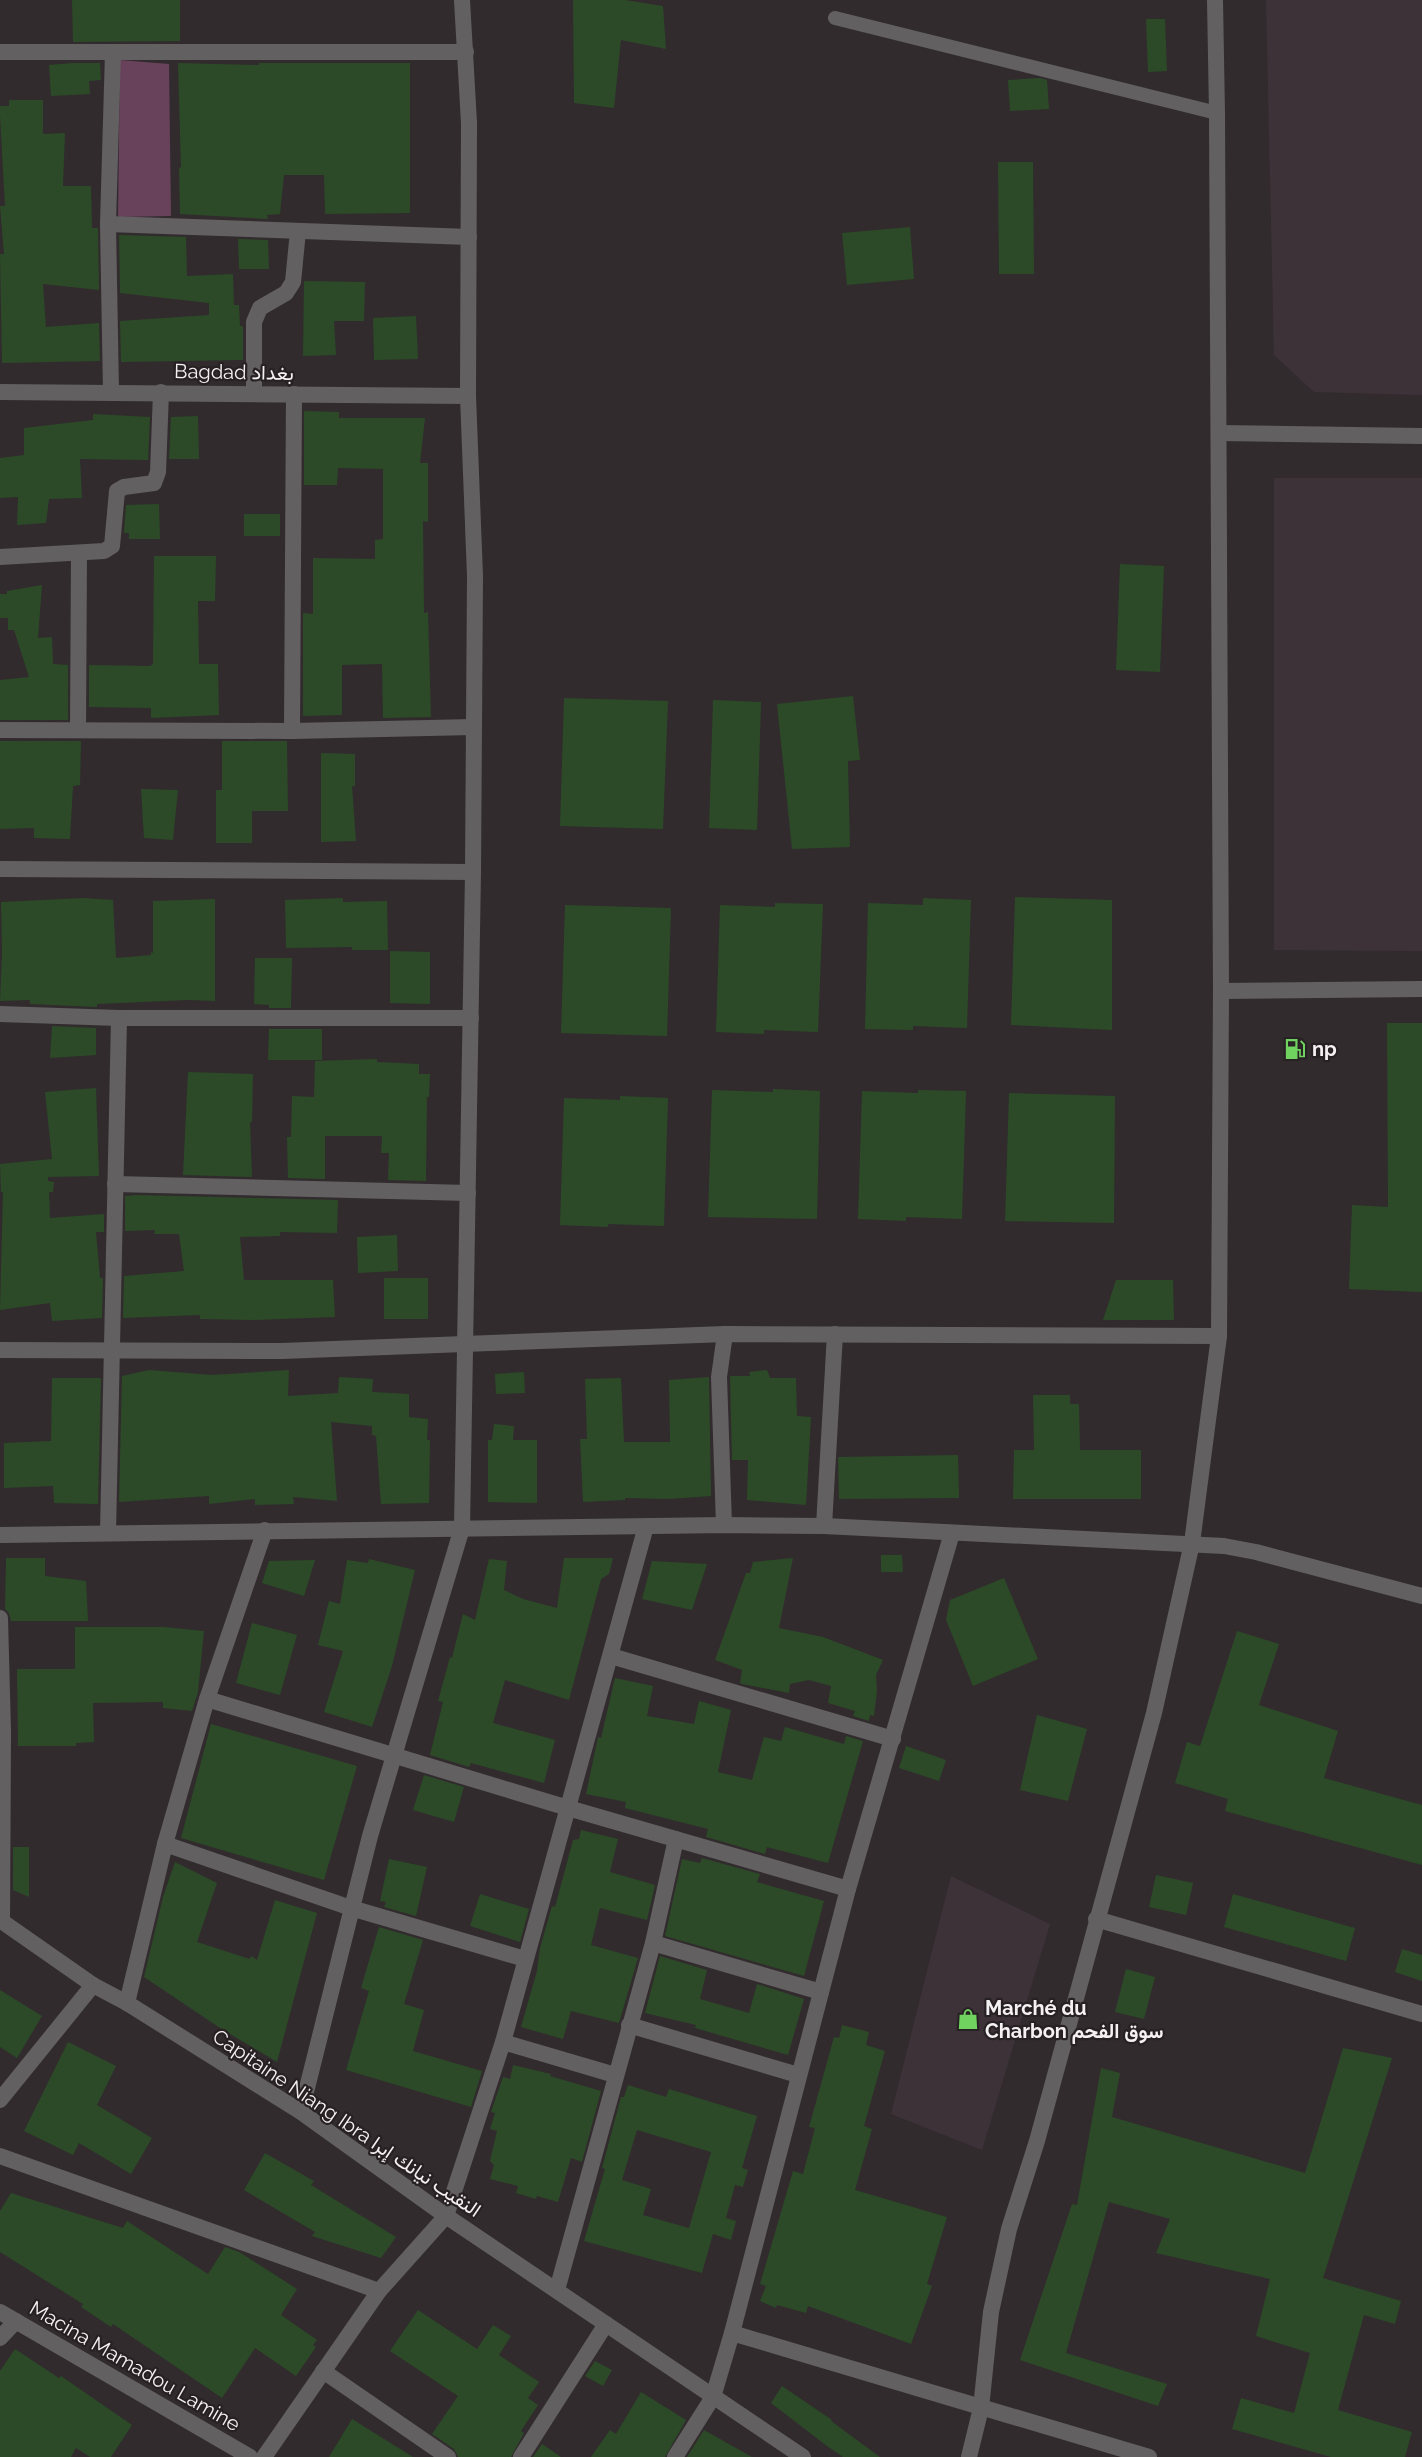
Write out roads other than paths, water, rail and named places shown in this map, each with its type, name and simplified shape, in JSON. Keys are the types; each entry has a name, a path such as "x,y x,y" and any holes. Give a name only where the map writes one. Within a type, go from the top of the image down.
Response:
{"street":[{"path":"301,2112 351,1908 393,1754 462,1528 473,872 475,576 468,396 469,237 466,52 462,0"},
{"path":"969,2457 981,2408 992,2312 1009,2229 1037,2141 1154,1713 1192,1543 1219,1336 1221,991 1215,0"},
{"path":"0,52 466,52"},
{"path":"111,392 108,224 113,52"},
{"path":"108,224 469,237"},
{"path":"254,392 254,322 260,308 286,293 293,282 298,231"},
{"name":"Bagdad بغداد","path":"0,392 254,392 468,396"},
{"path":"0,557 104,551 112,546 117,491 154,483 158,472 161,392"},
{"path":"292,731 294,393"},
{"path":"1219,433 1422,436"},
{"path":"78,730 79,553"},
{"path":"0,730 292,731 474,727"},
{"path":"0,869 473,872"},
{"path":"1221,991 1422,989"},
{"path":"0,1014 119,1018 471,1018"},
{"path":"108,1533 114,1350 119,1018"},
{"path":"115,1184 468,1193"},
{"path":"0,1350 282,1351 725,1334 1219,1336"},
{"path":"724,1525 719,1377 725,1334"},
{"path":"824,1526 835,1334"},
{"path":"0,1534 724,1525 824,1526 1192,1543 1256,1552 1422,1596"},
{"path":"264,2457 379,2291 446,2216 503,2042 646,1526"},
{"path":"127,2003 165,1844 207,1699 265,1530"},
{"path":"675,2457 713,2397 732,2333 848,1889 952,1533"},
{"path":"0,1618 3,1732 1,1921"},
{"path":"611,1656 893,1739"},
{"path":"207,1699 568,1808 848,1889"},
{"path":"557,2290 653,1943 676,1839"},
{"path":"165,1844 351,1908 525,1959"},
{"path":"1096,1919 1422,2014"},
{"name":"Capitaine Niang Ibra النقيب نيانك إبرا","path":"1,1921 93,1985 127,2003 301,2112 446,2216 803,2457"},
{"path":"653,1943 821,1992"},
{"path":"0,2100 93,1985"},
{"path":"629,2025 798,2075"},
{"path":"503,2042 615,2075"},
{"path":"0,2156 379,2291"},
{"name":"Macina Mamadou Lamine","path":"0,2312 250,2457"},
{"path":"0,2338 16,2321"},
{"path":"521,2457 606,2324"},
{"path":"732,2333 1149,2457"},
{"path":"323,2372 448,2457"}],"lane":[{"path":"835,18 1217,113"}],"place":[{"name":"np","path":"1295,1049"},
{"name":"Marché du Charbon سوق الفحم","path":"968,2019"}]}
